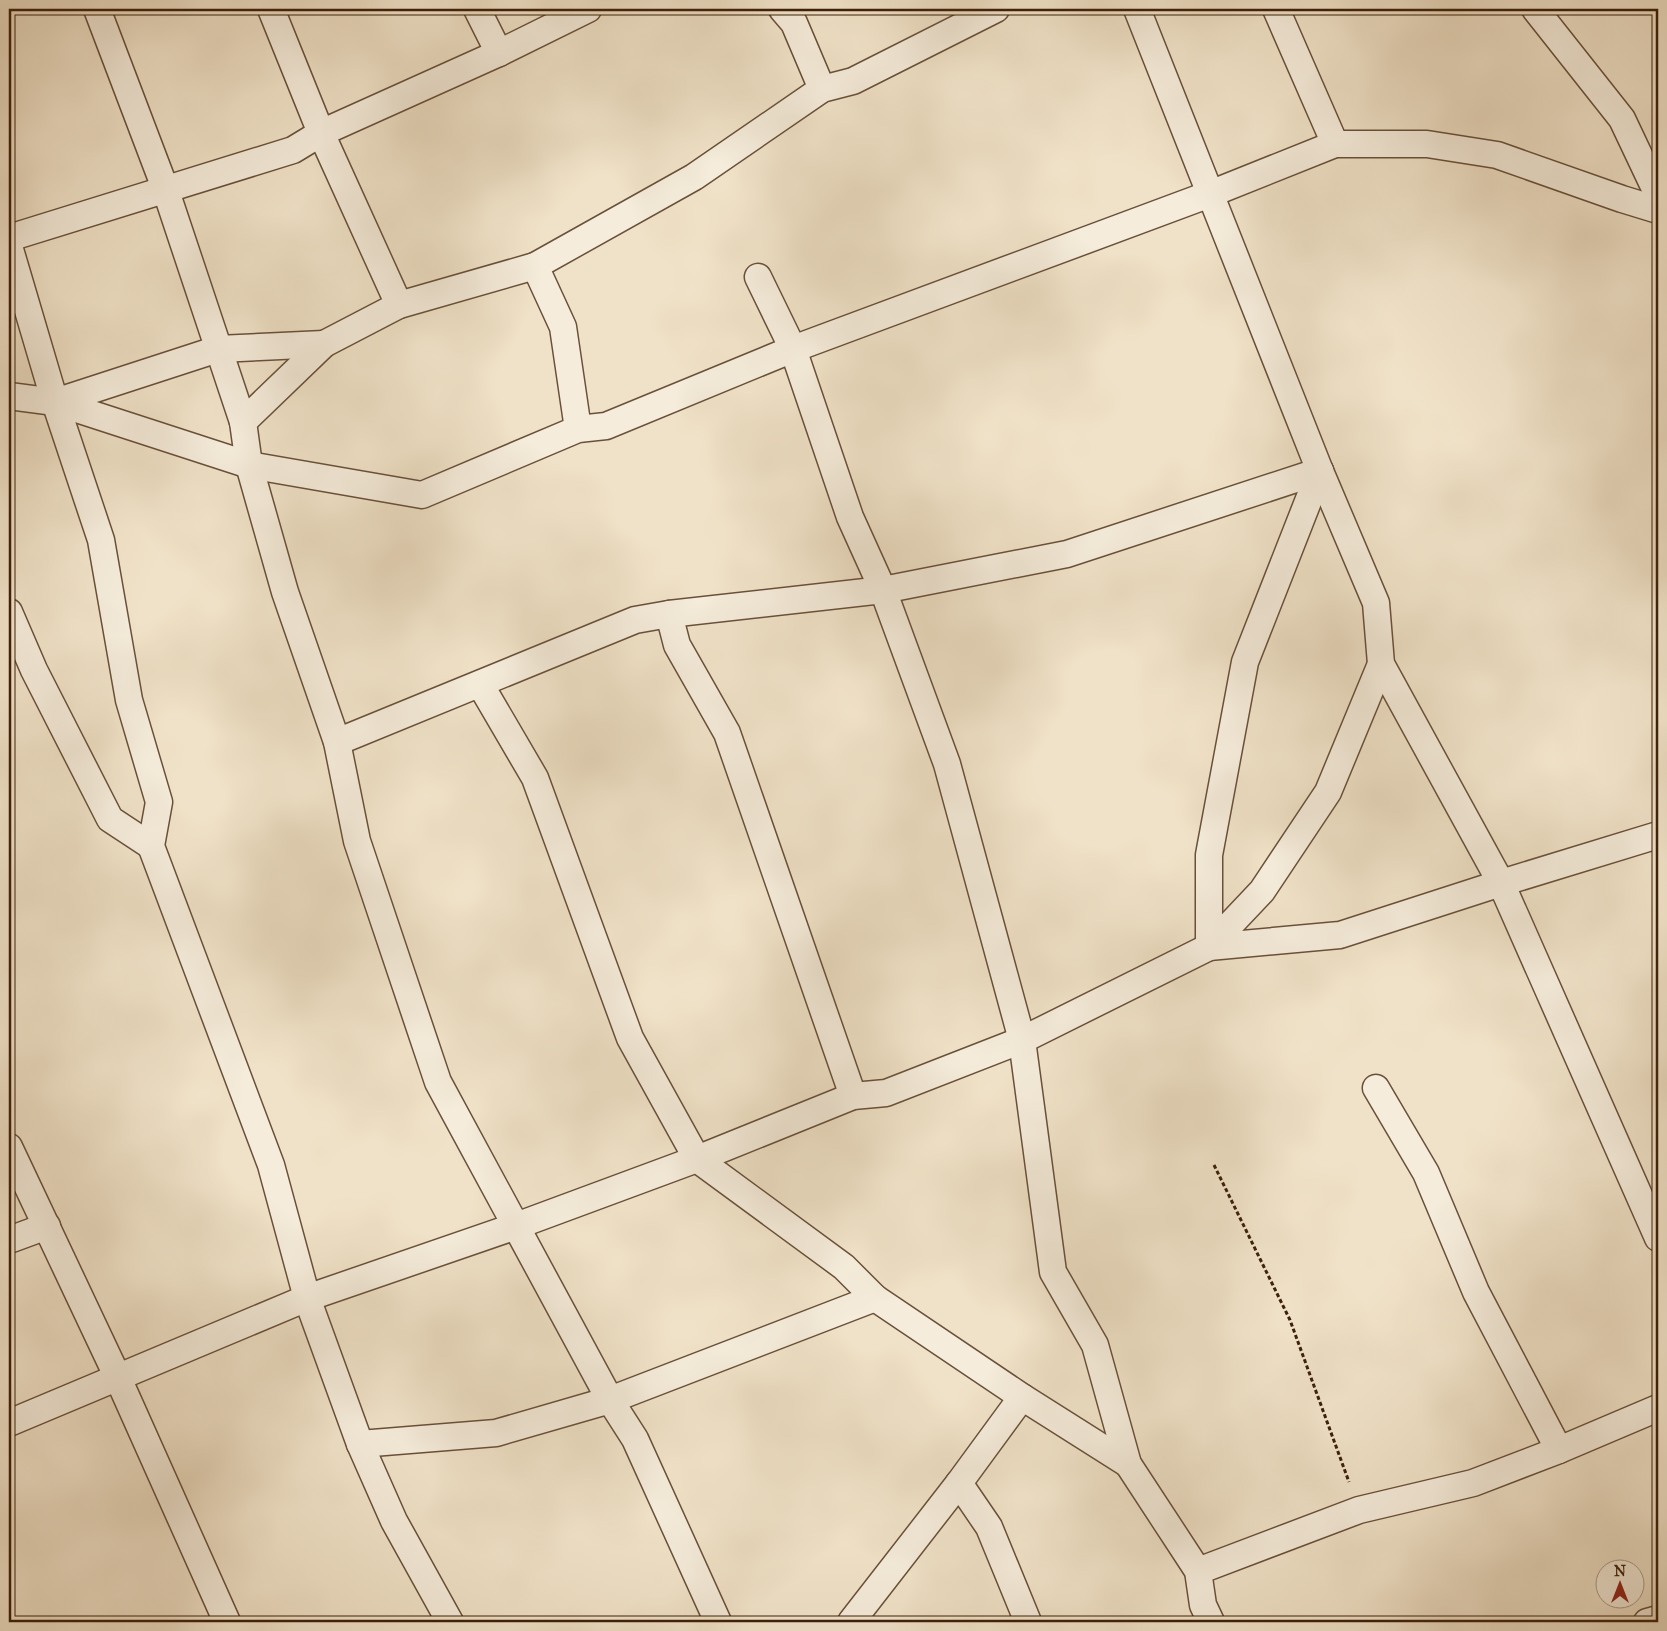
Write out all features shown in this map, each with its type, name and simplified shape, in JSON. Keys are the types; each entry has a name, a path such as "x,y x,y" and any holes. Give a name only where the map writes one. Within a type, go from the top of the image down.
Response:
{"street":[{"path":"98,9 165,188 242,422 249,465 285,592 338,742 357,841 438,1082 610,1400 635,1439 718,1622"},
{"path":"270,9 321,133 399,305"},
{"path":"477,9 499,53"},
{"path":"9,238 165,188 293,150 321,133 499,53 588,9"},
{"path":"782,9 794,22 822,89"},
{"path":"242,422 324,344 399,305 535,266 694,177 822,89 853,81 996,9"},
{"path":"1137,9 1320,470 1376,603 1382,664 1501,883 1658,1238"},
{"path":"1276,9 1335,144"},
{"path":"1535,9 1622,119 1658,196"},
{"path":"9,396 55,402 249,465 422,495 578,429 606,426 792,349 1210,194 1335,144 1427,144 1497,155 1658,210"},
{"path":"9,246 55,402 101,540 129,700 160,802 151,846 271,1165 307,1298 360,1444 394,1522 450,1622"},
{"path":"535,266 563,327 578,429"},
{"path":"758,277 792,349 850,517 883,590 947,764 1022,1040 1053,1272 1094,1344 1128,1464 1198,1572 1204,1605 1212,1622"},
{"path":"55,402 218,349 324,344"},
{"path":"338,742 635,620 669,614 883,590 1067,554 1320,470"},
{"path":"1209,946 1209,855 1245,662 1320,470"},
{"path":"9,612 34,670 110,819 151,846"},
{"path":"669,614 677,645 727,733 853,1096"},
{"path":"9,1423 307,1298 516,1226 696,1159 853,1096 886,1093 1022,1040 1209,946 1262,891 1328,792 1382,664"},
{"path":"480,684 535,778 630,1038 696,1159 844,1267 875,1298 1022,1397 1128,1464"},
{"path":"1209,946 1340,936 1501,883 1658,835"},
{"path":"1376,1088 1426,1173 1476,1292 1560,1450"},
{"path":"9,1147 118,1378 227,1622"},
{"path":"9,1240 47,1226"},
{"path":"360,1444 496,1433 610,1400 875,1298"},
{"path":"851,1622 959,1483 1022,1397"},
{"path":"1198,1572 1359,1510 1473,1483 1560,1450 1658,1408"},
{"path":"959,1483 989,1527 1028,1622"},
{"path":"1647,1622 1658,1618"}],"path":[{"path":"1214,1165 1290,1320 1359,1510"}]}
